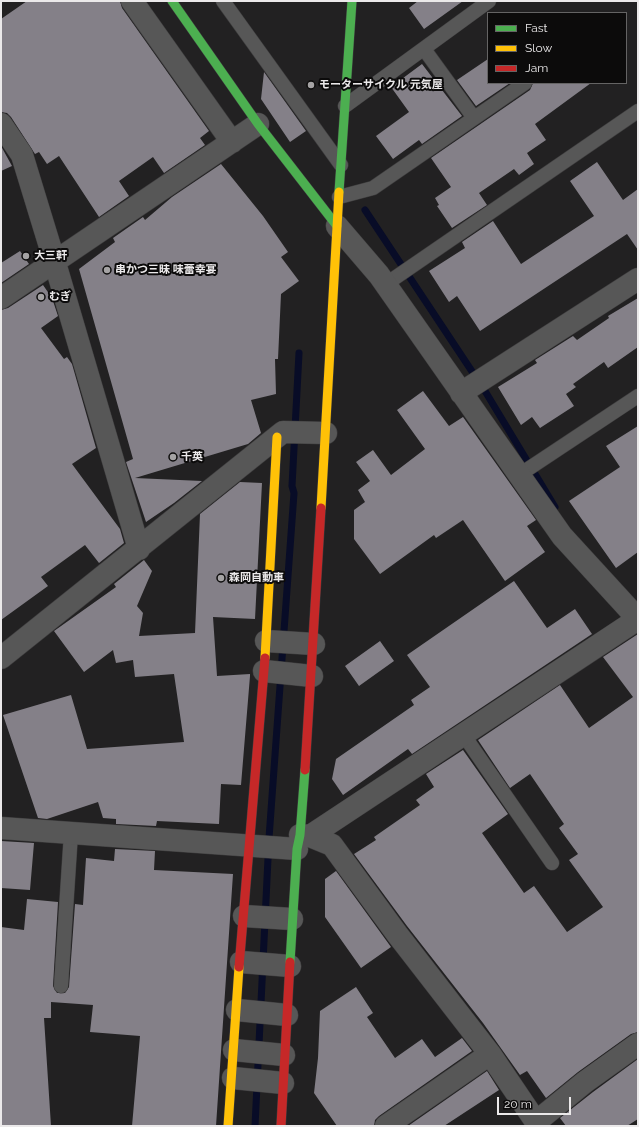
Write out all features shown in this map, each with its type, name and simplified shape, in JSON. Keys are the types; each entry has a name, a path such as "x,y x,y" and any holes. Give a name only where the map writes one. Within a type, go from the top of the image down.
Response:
{"street":[{"path":"132,1 232,142"},
{"path":"172,1 258,124 336,226 391,281 473,385 527,469 562,536 638,619 296,842"},
{"path":"281,1126 273,1082 283,918 296,842 301,675 314,644 317,433 339,197 352,1"},
{"path":"1,124 22,155 138,549"},
{"path":"1,298 55,263 258,124"},
{"path":"473,385 638,279"},
{"path":"1,658 280,435 317,433"},
{"path":"228,1126 233,1078 248,846 264,670 280,435"},
{"path":"266,641 314,644"},
{"path":"264,670 301,675"},
{"path":"1,828 248,846 296,842 332,845 397,934 490,1054 536,1124 585,1082 638,1044"},
{"path":"244,916 283,918"},
{"path":"241,962 281,966"},
{"path":"237,1010 278,1014"},
{"path":"234,1050 275,1054"},
{"path":"386,1126 490,1054"},
{"path":"233,1078 273,1082"}],"lane":[{"path":"223,1 341,165"},
{"path":"345,106 489,1"},
{"path":"424,49 474,118"},
{"path":"339,197 372,188 524,84"},
{"path":"391,281 638,111"},
{"path":"527,469 638,396"},
{"path":"463,734 552,863"},
{"path":"61,986 71,833"}],"building":[{"path":"27,1 120,1 122,8 209,131 200,138 205,145 164,173 153,157 119,181 129,196 99,217 59,156 47,164 39,152 35,154 11,117 7,113 1,112 1,19"},
{"path":"418,1 463,1 424,29 409,8"},
{"path":"487,60 487,84 509,84 476,106 457,80"},
{"path":"422,64 462,116 422,144 419,140 393,159 376,136 409,112 391,87"},
{"path":"264,72 306,131 290,142 261,99"},
{"path":"533,84 590,84 535,124 546,140 527,153 534,164 519,175 514,169 479,193 487,205 452,228 437,206 439,205 435,198 451,187 431,158 530,90"},
{"path":"1,146 12,166 1,171"},
{"path":"597,162 623,200 638,189 638,250 627,234 480,331 457,296 449,302 429,271 465,248 462,242 493,221 521,264 594,216 570,181"},
{"path":"221,164 263,216 288,252 281,257 299,281 281,294 278,359 275,359 276,394 251,400 261,433 248,444 135,478 202,481 174,503 146,522 126,462 133,459 79,269 115,242 113,238 143,217 145,220 172,197"},
{"path":"20,251 29,264 1,283 1,263"},
{"path":"43,285 52,298 58,316 41,328 64,359 67,357 72,364 96,448 72,464 120,529 124,543 99,563 85,545 41,577 48,586 1,620 1,310 8,308"},
{"path":"638,298 638,347 608,368 604,362 573,384 576,387 566,394 574,406 540,428 532,417 521,425 498,387 537,363 535,360 573,336 577,340 609,318 608,316"},
{"path":"423,391 449,426 463,417 536,520 527,526 545,552 505,581 463,520 436,538 434,535 380,574 354,539 354,510 365,502 358,490 370,481 356,462 373,450 391,475 425,449 397,410"},
{"path":"638,426 638,552 616,568 569,501 620,467 606,446"},
{"path":"240,482 262,483 255,619 213,617 217,676 250,674 241,785 221,784 219,824 157,821 156,826 116,824 116,819 103,818 98,802 47,819 38,818 3,715 71,695 87,749 184,742 174,674 135,677 133,660 116,663 113,650 84,672 54,631 116,587 114,584 144,560 152,571 137,606 143,613 139,636 195,633 200,514"},
{"path":"514,581 547,628 575,609 592,634 412,754 408,749 343,795 332,779 336,759 414,705 411,700 430,687 407,655"},
{"path":"638,634 638,1032 631,1034 578,1072 546,1098 527,1071 520,1075 483,1023 407,926 354,854 376,840 374,837 420,805 416,800 434,787 426,774 463,750 508,814 482,833 524,893 534,886 567,932 603,907 569,860 578,854 559,828 564,824 530,774 510,788 478,740 560,685 589,728 633,697 603,657"},
{"path":"380,641 394,661 359,686 345,666"},
{"path":"1,841 34,843 30,890 1,888"},
{"path":"115,849 155,851 154,870 233,874 216,1126 132,1126 140,1036 90,1032 93,1005 51,1002 51,1018 44,1018 51,1126 1,1126 1,927 24,930 27,899 58,902 53,986 57,993 65,993 69,987 75,904 83,905 86,858 114,861"},
{"path":"336,871 391,947 361,968 325,917 325,879"},
{"path":"356,987 373,1013 367,1017 395,1058 422,1039 435,1057 462,1038 472,1051 379,1116 375,1120 374,1126 337,1126 314,1093 318,1058 320,1011"},
{"path":"638,1059 638,1119 627,1126 566,1126 560,1118"},
{"path":"487,1071 499,1090 444,1126 408,1126"}],"waterway":[{"path":"365,210 485,391 555,507"},
{"path":"255,1126 269,838 294,493 292,486 299,353"}],"traffic: fast":[{"path":"172,1 258,124 337,226"},
{"path":"339,192 352,1"},
{"path":"290,962 297,849 300,835 305,770"}],"traffic: slow":[{"path":"321,508 339,192"},
{"path":"265,658 277,437"},
{"path":"228,1126 239,967"}],"traffic: jam":[{"path":"305,770 321,508"},
{"path":"239,967 265,658"},
{"path":"281,1126 290,962"}],"place":[{"name":"モーターサイクル 元気屋","path":"311,85"},
{"name":"大三軒","path":"26,256"},
{"name":"串かつ三昧 味蕾幸宴","path":"107,270"},
{"name":"むぎ","path":"41,297"},
{"name":"千英","path":"173,457"},
{"name":"森岡自動車","path":"221,578"}]}
